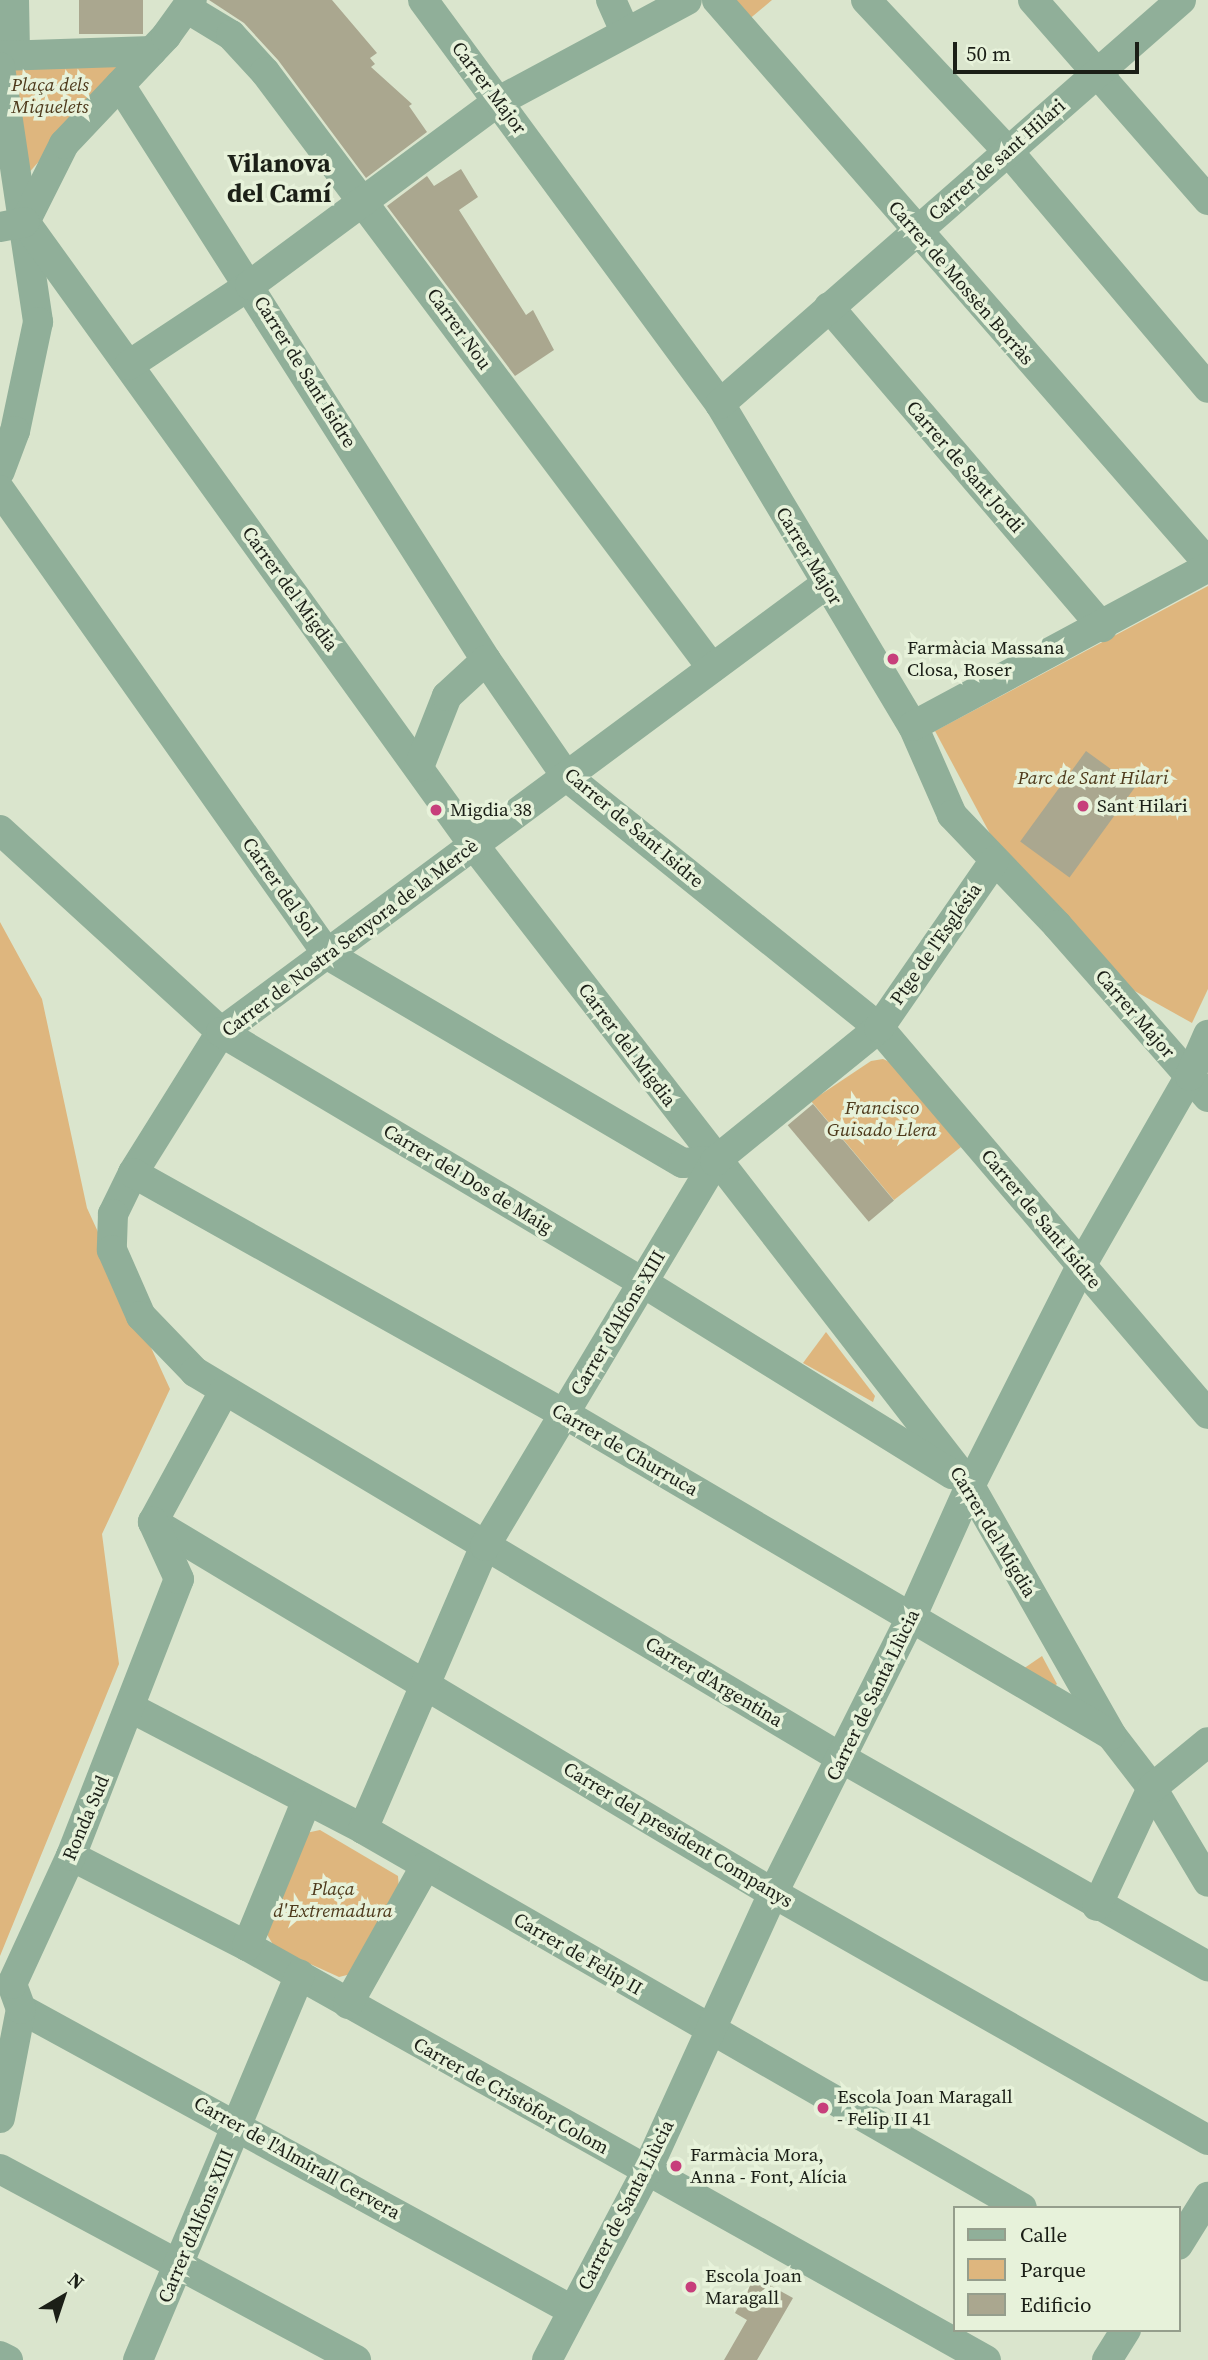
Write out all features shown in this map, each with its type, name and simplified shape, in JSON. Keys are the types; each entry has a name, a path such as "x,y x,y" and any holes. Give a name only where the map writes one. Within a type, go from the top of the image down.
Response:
{"street":[{"path":"0,471 15,431 38,322 13,225 5,59 14,0"},
{"name":"Carrer Major","path":"423,0 720,404 912,726 952,815 1199,1086"},
{"path":"611,0 625,32"},
{"path":"129,365 250,285 499,101 687,0"},
{"name":"Carrer de Mossèn Borràs","path":"717,0 1208,565"},
{"path":"866,0 1008,151 1208,388"},
{"path":"1032,0 1208,200"},
{"name":"Carrer de sant Hilari","path":"720,404 1181,0"},
{"path":"13,225 64,145 159,43 190,4"},
{"name":"Carrer Nou","path":"190,4 231,35 265,72 712,668"},
{"path":"5,59 159,43"},
{"name":"Carrer de Sant Isidre","path":"120,85 250,285 486,660 566,776 879,1028 1208,1414"},
{"name":"Carrer del Migdia","path":"13,225 129,365 473,844 715,1161 970,1486 1112,1735 1152,1788 1208,1882"},
{"name":"Carrer de Sant Jordi","path":"829,307 1102,627"},
{"name":"Carrer del Sol","path":"0,490 328,955 683,1163 715,1161"},
{"path":"912,726 1102,627 1208,565"},
{"name":"Carrer de Nostra Senyora de la Mercè","path":"224,1391 195,1372 152,1332 117,1267 110,1228 133,1173 221,1032 826,584"},
{"path":"419,767 447,696 486,660"},
{"name":"Carrer del Dos de Maig","path":"0,830 221,1032 642,1282 970,1486"},
{"name":"Ptge de l'Església","path":"879,1028 994,861"},
{"name":"Carrer d'Alfons XIII","path":"363,1829 485,1546 715,1161 879,1028"},
{"name":"Carrer de Santa Llùcia","path":"547,2360 646,2172 773,1893 843,1759 911,1618 970,1486 1081,1266 1199,1086 1208,1035"},
{"name":"Carrer de Churruca","path":"133,1173 565,1414 1112,1735"},
{"path":"153,1522 224,1391"},
{"name":"Carrer d'Argentina","path":"224,1391 843,1759 1097,1906 1208,1966"},
{"name":"Carrer del president Companys","path":"153,1522 773,1893 1208,2140"},
{"name":"Ronda Sud","path":"0,2118 21,2009 12,1984 71,1856 131,1708 179,1579 153,1522"},
{"name":"Carrer de Felip II","path":"131,1708 306,1802 363,1829 1019,2206"},
{"path":"1097,1906 1152,1788 1208,1742"},
{"path":"247,1946 306,1802"},
{"name":"Carrer de Cristòfor Colom","path":"71,1856 300,1975 646,2172 986,2360"},
{"path":"348,2004 425,1867"},
{"name":"Carrer d'Alfons XIII","path":"138,2360 300,1975"},
{"name":"Carrer de l'Almirall Cervera","path":"21,2009 239,2125 572,2310"},
{"path":"0,2169 356,2360"},
{"path":"1180,2242 1208,2197"},
{"path":"1107,2360 1125,2332"},
{"path":"0,2356 8,2360"}],"green space":[{"path":"735,0 772,0 747,21"},
{"name":"Plaça dels Miquelets","path":"132,56 26,176 9,64"},
{"name":"Parc de Sant Hilari","path":"1208,586 1208,989 1192,1023 1124,985 995,843 935,731"},
{"path":"0,922 42,999 87,1208 170,1389 102,1534 119,1664 0,1956"},
{"name":"Francisco Guisado Llera","path":"883,1059 892,1063 961,1147 894,1200 811,1101 871,1061"},
{"path":"826,1332 875,1396 873,1402 803,1363"},
{"path":"1042,1656 1057,1684 1052,1688 1023,1669"},
{"name":"Plaça d'Extremadura","path":"320,1830 398,1876 399,1890 351,1974 339,1977 275,1948 265,1931 306,1833"}],"building":[{"path":"79,0 143,0 143,34 79,34"},
{"path":"209,0 332,0 377,53 370,58 375,64 371,67 412,104 409,106 427,132 366,178 278,60 244,23"},
{"path":"461,169 478,197 459,210 526,315 533,310 554,350 515,376 387,206 427,176 434,186"},
{"name":"Sant Hilari","path":"1086,751 1135,787 1070,877 1020,842"},
{"path":"813,1104 894,1201 869,1222 788,1125"},
{"path":"755,2277 793,2298 757,2360 724,2360 747,2320 735,2313"}],"place":[{"name":"Farmàcia Massana Closa, Roser","path":"893,659"},
{"name":"Sant Hilari","path":"1083,806"},
{"name":"Migdia 38","path":"436,810"},
{"name":"Escola Joan Maragall - Felip II 41","path":"823,2108"},
{"name":"Farmàcia Mora, Anna - Font, Alícia","path":"676,2166"},
{"name":"Escola Joan Maragall","path":"691,2287"}],"district":[{"name":"Vilanova del Camí","path":"279,179"}]}
